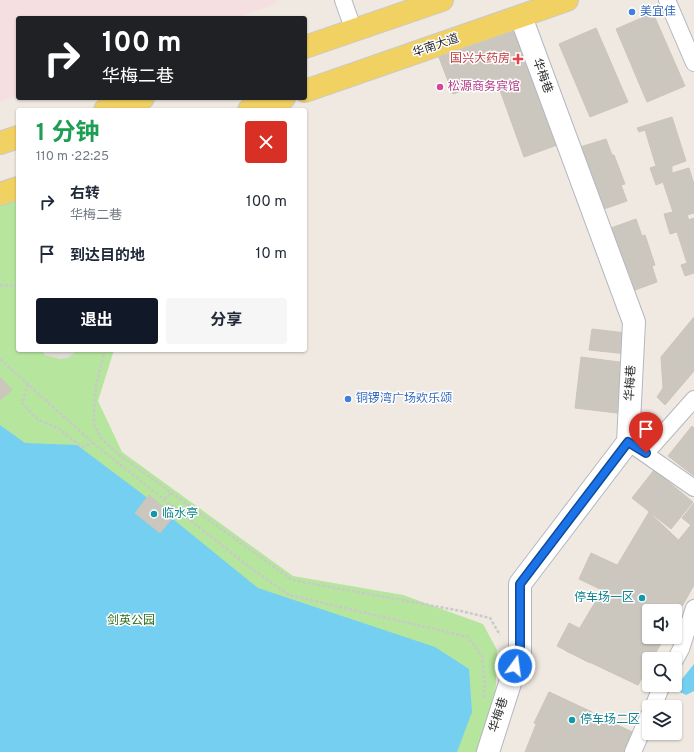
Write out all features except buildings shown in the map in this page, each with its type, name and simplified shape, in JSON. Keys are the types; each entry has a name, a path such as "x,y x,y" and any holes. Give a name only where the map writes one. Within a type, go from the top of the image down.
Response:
{"main road":[{"path":"307,46 442,0"},
{"name":"华南大道","path":"307,90 567,0"},
{"path":"111,108 137,100"},
{"path":"256,105 276,100"},
{"path":"0,143 16,139"},
{"path":"0,194 16,189"}],"street":[{"path":"344,0 354,31"},
{"path":"667,0 694,63"},
{"name":"华梅巷","path":"488,752 520,652 520,584 637,447 634,322 521,17"},
{"path":"694,399 637,447 694,488"},
{"path":"679,652 694,608"},
{"path":"633,752 642,731"}],"path":[{"path":"0,285 16,286"},
{"path":"104,352 96,385 94,424 101,438 118,454 292,580 461,611 490,618 500,636"},
{"path":"0,359 94,443 248,566 289,595 468,637 482,656 485,686 483,700"},
{"path":"28,384 22,403 37,418 59,429 82,447 94,443"},
{"path":"165,499 171,492"}],"shaded area":[{"path":"0,0 278,0 277,3 242,16 16,16 16,97 0,102"},
{"path":"43,352 76,352 68,358 60,359 45,355"}],"green space":[{"name":"剑英公园","path":"16,200 16,352 113,352 98,401 122,452 293,576 403,595 483,624 497,650 495,709 479,752 0,752 0,206"}],"water":[{"name":"剑英公园","path":"0,425 25,443 77,445 141,493 258,588 435,647 469,669 472,712 457,752 0,752"},
{"path":"694,664 694,691 686,695 680,692 682,692 682,679"}],"place":[{"name":"美宜佳","path":"632,12"},
{"name":"国兴大药房","path":"518,59"},
{"name":"松源商务宾馆","path":"440,87"},
{"name":"铜锣湾广场·欢乐颂","path":"348,399"},
{"name":"临水亭","path":"154,514"},
{"name":"停车场一区","path":"642,598"},
{"name":"停车场二区","path":"572,720"}],"route":[{"path":"515,666 520,652 520,584 628,442 646,453"}]}
